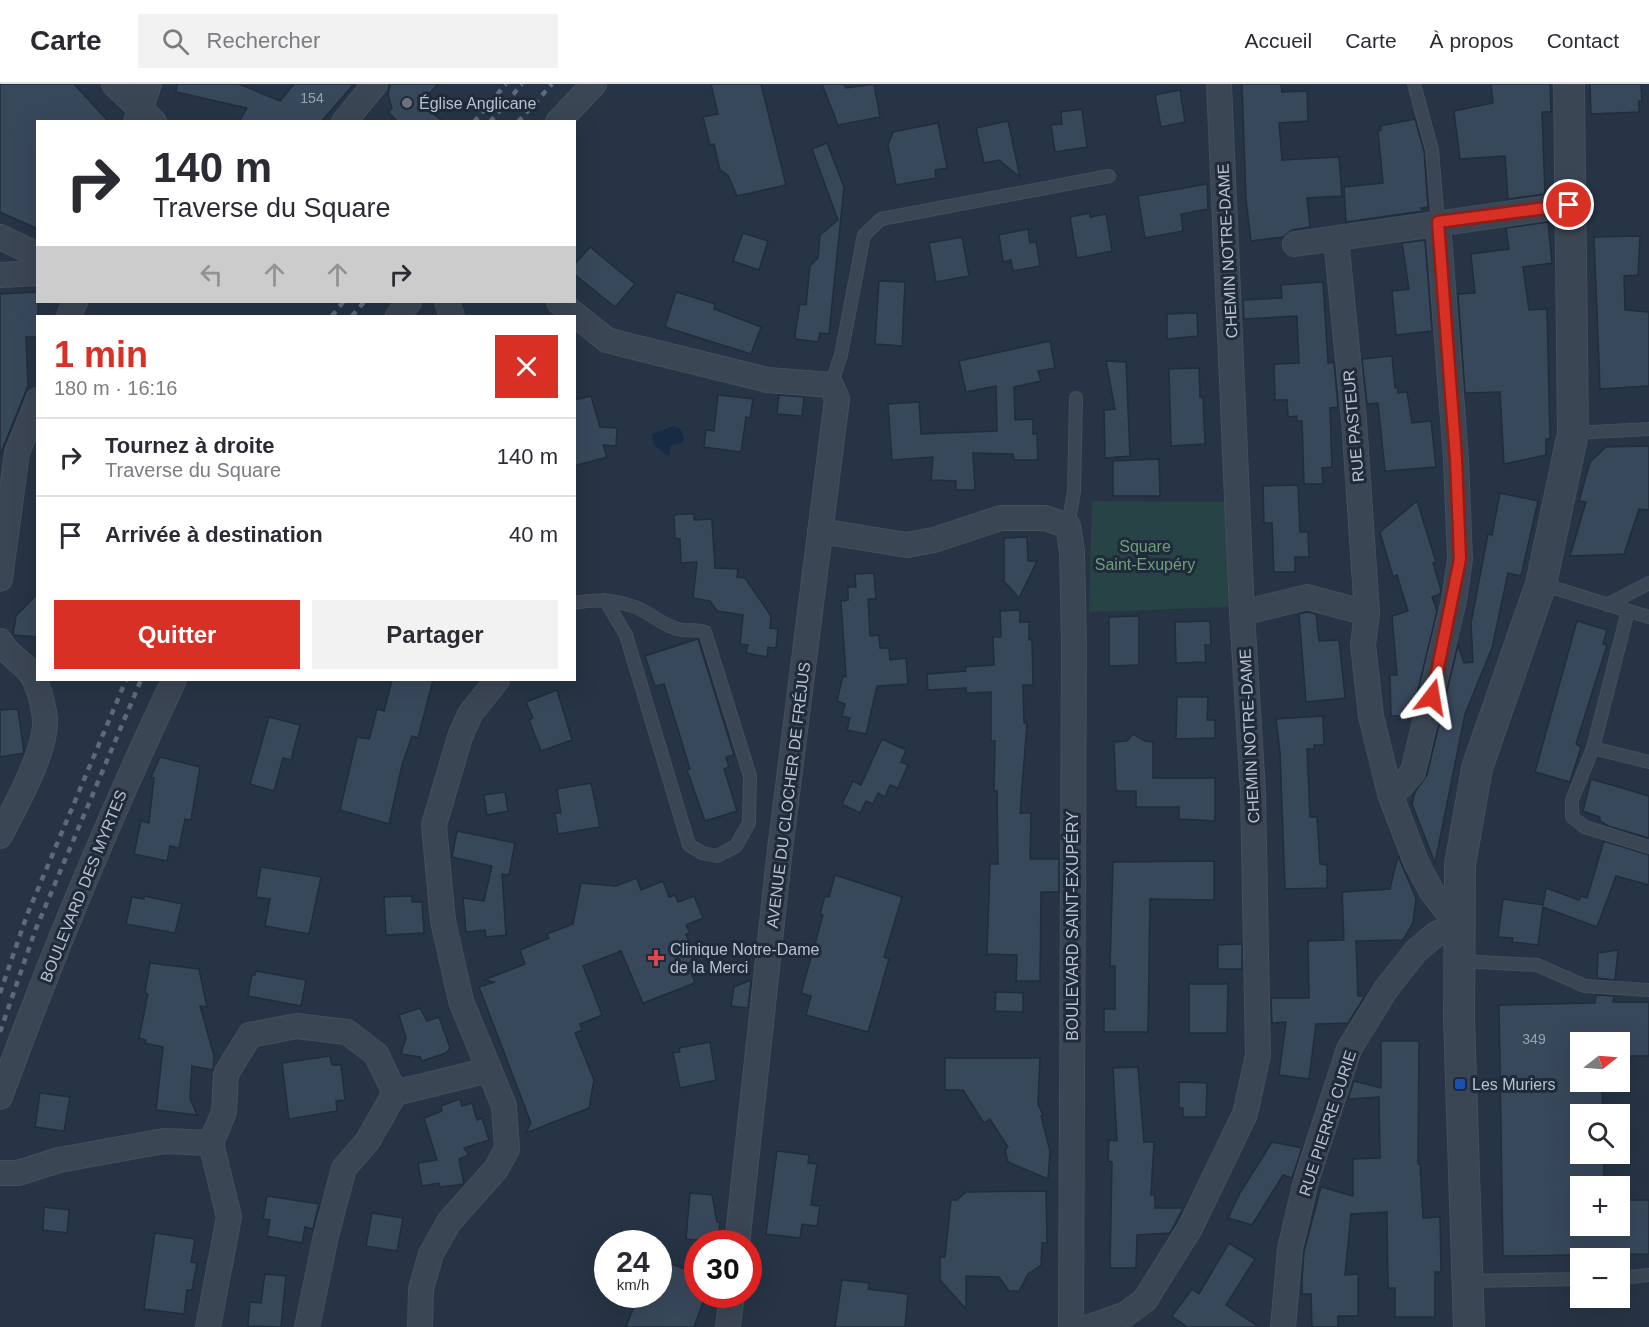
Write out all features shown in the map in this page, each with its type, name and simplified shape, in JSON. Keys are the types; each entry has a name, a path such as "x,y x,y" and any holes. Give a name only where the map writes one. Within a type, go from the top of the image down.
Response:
{"street":[{"path":"114,84 143,118"},
{"path":"143,118 149,84"},
{"path":"349,119 375,84"},
{"path":"560,120 594,84"},
{"name":"CHEMIN NOTRE-DAME","path":"1090,1327 1126,1314 1145,1300 1190,1228 1245,1114 1258,1055 1253,792 1242,613 1219,84"},
{"path":"1469,1327 1458,925 1460,865 1477,768 1541,584 1574,433 1569,84"},
{"path":"1295,244 1569,205"},
{"path":"1390,794 1401,786 1413,772 1452,611 1460,559 1456,459 1438,222"},
{"path":"0,237 36,254"},
{"name":"RUE PASTEUR","path":"1336,239 1354,420 1366,613 1363,645 1371,716 1390,794 1416,862 1432,892 1458,925"},
{"path":"0,275 36,273"},
{"path":"399,315 408,303"},
{"path":"560,303 575,315"},
{"path":"576,315 607,340 767,380 831,385"},
{"name":"AVENUE DU CLOCHER DE FRÉJUS","path":"739,1230 780,849 837,399 831,385"},
{"path":"0,579 17,453 36,405"},
{"path":"820,531 907,545 934,540 1001,518 1045,518 1068,526"},
{"name":"BOULEVARD SAINT-EXUPÉRY","path":"1068,526 1072,550 1074,645 1071,1327"},
{"path":"1242,613 1307,597 1366,613"},
{"path":"0,641 25,665 36,682 45,719 44,735 28,779 0,836"},
{"name":"BOULEVARD DES MYRTES","path":"0,1096 26,1024 122,789 174,681"},
{"path":"420,1327 421,1289 431,1254 449,1222 496,1169 507,1149 504,1106 462,1001 443,921 434,825 460,737 470,714 496,681"},
{"name":"RUE PIERRE CURIE","path":"1283,1327 1290,1249 1306,1181 1349,1049 1386,988 1416,951 1436,934 1458,925"},
{"path":"208,1327 229,1217 211,1143 224,1112 226,1074 250,1035 297,1026 346,1032 376,1054 395,1093"},
{"path":"307,1327 326,1236 344,1168 367,1142 395,1093 489,1070"},
{"path":"0,1173 18,1173 59,1160 164,1141 211,1143"},
{"path":"728,1327 730,1308"}],"lane":[{"path":"1414,84 1432,150 1438,222"},
{"path":"831,385 841,355 864,235 881,219 1109,176"},
{"name":"BOULEVARD SAINT-EXUPÉRY","path":"1068,526 1074,491 1076,398"},
{"path":"1574,433 1649,429"},
{"path":"1607,605 1649,583"},
{"path":"1541,584 1649,617"},
{"path":"576,603 605,600 636,607 658,621 682,630 697,629 705,633 750,776 749,823 736,846 717,856 702,853 689,845 626,635 605,600"},
{"path":"1628,611 1593,748 1572,800 1572,817 1585,827 1649,847"},
{"path":"1593,748 1649,762"},
{"path":"1459,961 1537,965 1586,986 1649,990"},
{"path":"1630,1277 1649,1275"},
{"path":"1467,1281 1570,1279"}],"green space":[{"name":"Square Saint-Exupéry","path":"1092,501 1225,502 1228,607 1089,612"}],"water":[{"path":"673,426 681,429 684,438 682,443 670,446 670,455 667,455 654,445 652,434"}],"building":[{"path":"0,84 74,84 107,120 36,120 36,228 0,212"},
{"path":"177,84 239,84 280,101 294,84 354,84 323,120 240,120 247,108 176,92"},
{"name":"Église Anglicane","path":"390,84 438,84 420,104 441,120 396,120 388,112 392,108 388,95"},
{"path":"711,84 761,84 786,185 737,196 728,175 720,170 714,144 710,145 703,117 718,114"},
{"path":"822,84 844,84 846,88 874,84 880,117 838,125"},
{"path":"1242,84 1281,84 1282,92 1307,91 1308,121 1279,123 1282,160 1339,157 1342,196 1307,198 1310,227 1292,230 1283,237 1251,241 1246,200"},
{"path":"1491,84 1550,84 1551,112 1542,112 1545,194 1508,199 1505,156 1460,159 1454,111 1493,103"},
{"path":"1590,84 1641,84 1642,101 1639,101 1639,112 1591,114"},
{"path":"1180,90 1185,122 1161,127 1155,95"},
{"path":"1082,109 1087,147 1055,152 1051,125 1062,124 1061,112"},
{"path":"1415,119 1424,151 1428,207 1421,208 1423,211 1346,222 1344,187 1383,183 1378,131 1381,130 1380,126"},
{"path":"1008,121 1020,177 999,160 984,163 976,128"},
{"path":"938,123 947,168 935,170 936,178 896,185 888,145 893,132"},
{"path":"827,143 844,187 829,334 820,333 818,342 796,339 795,335 800,304 806,305 810,266 818,258 820,235 838,220 812,149"},
{"path":"1207,184 1208,209 1181,214 1183,231 1145,238 1138,196"},
{"path":"1090,213 1090,217 1106,214 1112,251 1077,258 1070,217"},
{"path":"1548,222 1552,263 1523,267 1529,310 1547,309 1550,439 1546,439 1546,455 1504,464 1500,392 1465,393 1458,294 1475,293 1471,254 1509,249 1506,228"},
{"path":"1028,229 1030,243 1036,242 1040,266 1013,271 1011,260 1003,262 999,235"},
{"path":"743,233 768,241 759,270 733,261"},
{"path":"1640,236 1638,275 1624,276 1625,310 1649,312 1649,386 1600,389 1594,237"},
{"path":"962,237 969,276 936,282 929,243"},
{"path":"1425,240 1432,331 1396,335 1392,291 1409,289 1402,243"},
{"path":"590,247 635,284 615,307 576,276 576,263"},
{"path":"879,281 905,282 902,346 875,344"},
{"path":"1323,282 1328,363 1334,362 1338,407 1330,408 1332,467 1322,468 1323,484 1304,484 1302,421 1297,421 1297,416 1288,417 1287,400 1275,400 1274,364 1299,363 1297,316 1244,319 1243,300 1282,298 1281,285"},
{"path":"36,292 38,315 36,315 36,337 26,337 28,386 0,455 0,294"},
{"path":"676,292 715,304 714,309 761,327 751,354 665,327"},
{"path":"1197,313 1198,336 1167,339 1167,314"},
{"path":"1050,341 1055,368 1038,371 1041,381 1014,387 1015,420 1033,419 1033,434 1037,434 1038,460 1014,460 1013,454 973,453 975,490 956,490 956,481 931,480 933,457 892,460 888,404 919,402 921,434 997,431 996,386 966,392 959,361"},
{"path":"1392,356 1395,388 1398,388 1398,393 1407,392 1412,423 1431,421 1436,467 1385,471 1378,403 1367,404 1362,359"},
{"path":"1106,361 1126,362 1130,456 1105,458 1104,410 1115,409"},
{"path":"1199,368 1205,444 1171,446 1169,369"},
{"path":"718,395 753,399 750,418 746,417 741,452 704,447 706,430 714,431"},
{"path":"779,395 804,397 802,416 777,414"},
{"path":"591,396 600,427 617,428 616,446 603,445 607,457 576,465 576,400"},
{"path":"1649,446 1649,510 1639,509 1624,554 1570,556 1586,502 1579,501 1590,462 1606,447"},
{"path":"1159,459 1160,496 1113,496 1113,461"},
{"path":"1298,485 1300,532 1308,532 1309,557 1295,557 1295,572 1274,572 1272,523 1264,523 1263,486"},
{"path":"1500,493 1538,501 1521,576 1508,573 1492,648 1465,714 1435,863 1412,804 1415,792 1427,775 1458,645 1464,663 1473,662 1471,623 1488,534 1492,535"},
{"path":"1417,501 1436,562 1433,563 1441,590 1440,594 1432,597 1437,611 1412,715 1391,716 1390,675 1397,675 1392,616 1408,611 1397,575 1393,577 1380,532"},
{"path":"694,514 694,520 712,519 715,568 738,569 737,577 745,578 771,616 770,628 778,629 776,648 768,647 767,657 746,653 748,645 740,644 743,615 717,611 710,601 693,598 697,562 681,563 680,539 675,538 674,516"},
{"path":"1027,537 1028,561 1037,561 1019,598 1004,581 1004,538"},
{"path":"874,573 876,599 868,599 870,636 879,635 880,648 889,648 890,660 906,658 908,684 877,686 866,734 847,730 850,718 842,716 845,704 837,701 843,676 846,677 841,601 848,600 848,587 856,587 855,574"},
{"path":"36,595 36,637 13,635 16,616"},
{"path":"1020,610 1020,622 1029,622 1029,640 1032,639 1033,685 1023,685 1024,723 1027,723 1020,813 1031,813 1030,859 1059,859 1059,892 1041,892 1040,981 1016,981 1017,955 987,954 990,864 998,864 997,791 994,791 995,741 991,741 991,692 966,693 966,688 928,690 927,674 966,671 965,667 994,665 993,637 1001,637 1000,611"},
{"path":"1307,612 1316,614 1319,641 1339,640 1345,698 1306,702 1299,614"},
{"path":"1139,616 1139,665 1109,666 1109,617"},
{"path":"1210,621 1211,645 1205,645 1206,662 1176,663 1175,622"},
{"path":"1577,621 1607,630 1603,644 1607,645 1576,744 1581,747 1570,782 1535,772"},
{"path":"698,639 734,755 726,757 729,767 724,769 737,811 705,821 687,770 690,769 664,684 655,686 645,656"},
{"path":"392,681 433,681 418,738 412,736 402,765 389,824 340,810 357,737 369,739 377,709 384,711"},
{"path":"557,690 572,740 541,751 529,720 533,718 526,702"},
{"path":"1177,697 1208,697 1207,720 1215,720 1215,738 1176,739"},
{"path":"18,709 24,753 0,757 0,710"},
{"path":"1323,716 1324,745 1314,745 1314,749 1307,749 1310,817 1317,817 1320,864 1327,865 1327,888 1285,889 1280,751 1276,719"},
{"path":"269,717 300,725 291,760 283,758 274,791 250,784"},
{"path":"1133,734 1145,741 1153,742 1153,778 1215,778 1215,821 1179,819 1179,807 1136,807 1136,791 1116,791 1114,742 1127,741"},
{"path":"882,739 906,750 901,762 908,765 898,788 890,785 885,797 878,793 873,804 866,801 860,813 842,804 853,781 861,785"},
{"path":"160,757 200,767 191,820 185,819 179,848 170,846 167,861 134,854 141,821 149,823 154,778 151,777"},
{"path":"1591,779 1649,796 1649,838 1608,826 1600,821 1600,817 1583,811"},
{"path":"591,783 600,827 558,834 555,813 561,813 557,789"},
{"path":"505,792 508,811 487,815 484,795"},
{"path":"457,831 515,843 509,875 502,874 506,935 486,937 485,930 466,932 463,898 484,901 492,866 452,857"},
{"path":"1604,841 1649,855 1649,885 1616,876 1597,927 1543,907 1538,945 1512,942 1513,938 1498,937 1503,899 1543,905 1546,888 1579,900 1581,896 1587,898"},
{"path":"1398,856 1416,898 1413,923 1403,940 1356,941 1358,996 1365,996 1348,1023 1316,1024 1309,1079 1279,1075 1286,1022 1272,1023 1271,998 1309,998 1308,941 1344,940 1342,892 1390,889"},
{"path":"1214,861 1214,900 1150,899 1148,1032 1104,1032 1104,1009 1115,1009 1115,966 1110,966 1113,862"},
{"path":"261,867 321,877 309,934 265,926 270,899 256,897"},
{"path":"835,875 902,897 884,957 889,959 868,1032 806,1015 811,996 801,993 823,915 820,914 825,896 829,897"},
{"path":"637,878 641,890 663,881 669,897 675,895 678,902 694,896 703,918 686,925 690,933 686,934 696,960 688,963 695,983 643,1003 621,951 583,966 602,1015 580,1024 582,1030 575,1033 594,1080 589,1108 526,1133 531,1123 479,987 495,982 484,980 525,964 520,950 549,938 547,934 573,924 581,883 616,886"},
{"path":"144,896 182,904 175,933 126,924 132,897 144,899"},
{"path":"412,896 412,902 422,902 424,933 386,935 384,897"},
{"path":"1242,944 1242,969 1218,969 1218,945"},
{"path":"1618,950 1615,980 1597,978 1598,953"},
{"path":"150,963 199,969 207,1007 200,1006 214,1056 213,1070 192,1066 190,1098 197,1115 156,1110 163,1047 145,1043 146,1040 139,1038 148,994 145,993"},
{"path":"256,971 306,980 301,1006 248,996 252,975 255,975"},
{"path":"751,980 748,1008 731,1006 734,987"},
{"path":"1189,984 1228,984 1227,1033 1189,1033"},
{"path":"996,992 1023,993 1023,1012 995,1011"},
{"path":"1596,995 1614,996 1613,1002 1649,1002 1649,1056 1630,1056 1630,1032 1570,1032 1570,1092 1602,1092 1603,1104 1570,1104 1570,1164 1604,1164 1604,1176 1570,1176 1570,1236 1630,1236 1630,1200 1649,1200 1649,1254 1630,1254 1630,1248 1570,1248 1570,1255 1503,1256 1499,1005 1595,1003"},
{"path":"420,1008 427,1021 439,1017 450,1048 446,1053 422,1061 420,1057 401,1054 406,1038 399,1015"},
{"path":"1381,1041 1419,1041 1418,1164 1420,1164 1423,1218 1440,1217 1441,1272 1435,1272 1435,1317 1395,1317 1395,1288 1388,1288 1387,1212 1351,1214 1345,1275 1358,1274 1358,1316 1338,1316 1338,1327 1312,1327 1311,1294 1302,1294 1302,1278 1304,1251 1321,1187 1353,1196 1353,1159 1380,1158 1379,1097 1348,1099 1354,1081 1381,1088"},
{"path":"710,1042 716,1080 680,1088 673,1053 680,1052 679,1048"},
{"path":"330,1056 332,1065 341,1065 345,1100 336,1101 337,1111 289,1119 282,1063"},
{"path":"945,1058 1040,1058 1038,1104 1043,1115 1041,1116 1050,1151 1048,1179 1008,1162 1005,1150 1008,1147 990,1119 984,1123 963,1090 945,1090"},
{"path":"1138,1067 1144,1142 1154,1142 1151,1195 1155,1195 1155,1208 1183,1208 1170,1233 1137,1235 1136,1268 1110,1268 1112,1162 1108,1161 1109,1140 1117,1141 1113,1068"},
{"path":"1179,1082 1207,1083 1206,1117 1183,1117 1183,1108 1179,1108"},
{"path":"40,1093 70,1097 64,1131 35,1127"},
{"path":"460,1099 462,1106 472,1103 477,1120 482,1118 489,1140 464,1148 469,1155 459,1159 464,1184 440,1187 439,1183 422,1186 418,1163 437,1160 424,1118 442,1111 441,1106"},
{"path":"1272,1142 1302,1148 1292,1178 1283,1175 1252,1225 1228,1218 1240,1193"},
{"path":"777,1151 809,1155 808,1163 817,1164 811,1205 820,1206 817,1226 802,1224 800,1238 766,1234"},
{"path":"1046,1191 1047,1243 1042,1243 1041,1265 1028,1274 1019,1291 1009,1291 999,1277 966,1276 966,1309 940,1280 940,1257 945,1257 951,1200 957,1200 966,1192"},
{"path":"690,1193 712,1195 717,1222 720,1222 719,1230 687,1230"},
{"path":"267,1196 319,1204 313,1229 305,1227 302,1243 267,1236 270,1220 263,1219"},
{"path":"44,1207 69,1210 67,1233 43,1230"},
{"path":"372,1213 403,1218 397,1251 366,1246"},
{"path":"155,1233 195,1239 191,1262 197,1263 192,1290 187,1290 184,1314 144,1309"},
{"path":"1229,1243 1255,1259 1226,1305 1259,1327 1187,1327 1172,1316 1192,1289 1199,1294"},
{"path":"672,1264 684,1269 684,1308 701,1308 694,1327 626,1327 633,1308 672,1308"},
{"path":"265,1274 286,1276 281,1327 248,1326 250,1302 261,1303"},
{"path":"842,1280 869,1283 868,1289 908,1294 905,1327 835,1327"}],"railway":[{"path":"476,120 506,84"},
{"path":"492,120 522,84"},
{"path":"520,120 552,84"},
{"path":"333,315 342,303"},
{"path":"353,315 363,303"},
{"path":"0,993 27,915 126,681"},
{"path":"0,1032 35,931 141,681"}],"place":[{"name":"Église Anglicane","path":"407,103"},
{"name":"Clinique Notre-Dame de la Merci","path":"656,958"},
{"name":"Les Muriers","path":"1460,1084"}],"route":[{"path":"1432,697 1454,600 1460,559 1456,459 1438,222 1569,205"}]}
